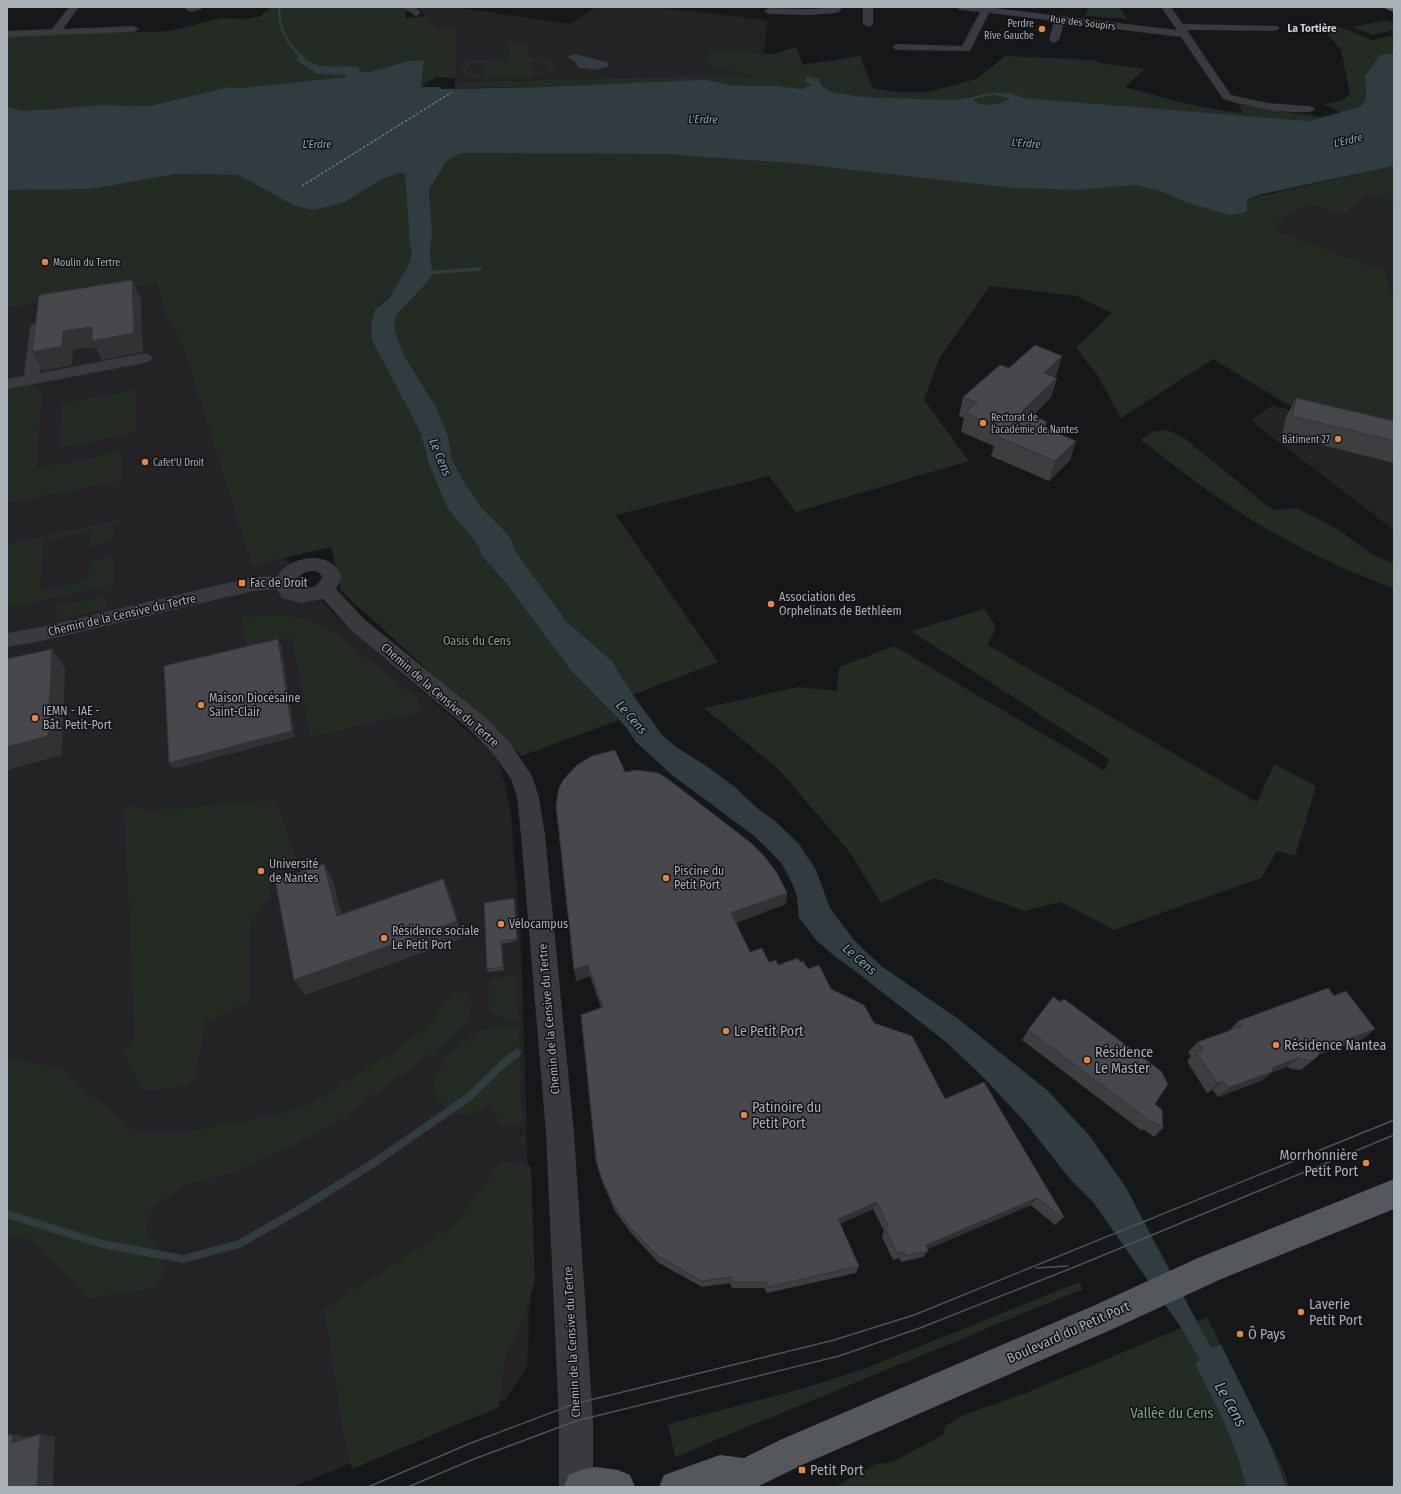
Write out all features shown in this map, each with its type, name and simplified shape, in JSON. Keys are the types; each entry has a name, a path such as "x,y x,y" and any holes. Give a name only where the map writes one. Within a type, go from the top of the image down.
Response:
{"main road":[{"path":"1389,7 1394,9"},
{"name":"Boulevard du Petit Port","path":"676,1487 720,1472 741,1481 792,1452 1097,1320 1209,1269 1394,1194"},
{"path":"581,1487 596,1484 618,1487"}],"street":[{"path":"55,32 74,7"},
{"path":"188,7 191,9 198,7"},
{"path":"407,7 414,10 416,13"},
{"path":"769,12 824,11 836,10 838,7"},
{"path":"868,7 868,24"},
{"name":"Rue des Soupirs","path":"960,7 1060,19 1181,30 1274,28"},
{"path":"1166,7 1227,97 1266,106 1308,109"},
{"path":"897,47 966,49 986,10"},
{"path":"1054,40 1060,19"},
{"path":"7,34 134,29"},
{"path":"31,379 40,313"},
{"path":"7,384 145,358"},
{"path":"307,565 318,565 325,567 331,573 331,581 325,589 315,594 298,596 289,593 286,590 284,583 288,575 296,569 307,565"},
{"name":"Chemin de la Censive du Tertre","path":"7,640 61,629 253,584 269,582 284,583"},
{"name":"Chemin de la Censive du Tertre","path":"325,589 358,624 478,724 503,750 521,776 528,797 533,835 560,1133 576,1421 576,1487"}],"shaded area":[{"path":"415,7 454,7 570,24 596,7 654,7 768,20 760,78 725,75 455,82 457,28 437,28 419,9"},
{"path":"1368,194 1394,202 1394,302 1385,271 1274,230 1283,218 1309,205 1344,214"},
{"name":"Université de Nantes","path":"157,283 166,316 182,344 252,565 285,558 333,613 498,758 510,806 521,937 531,1279 527,1368 505,1400 293,1487 7,1487 7,308"},
{"path":"1272,405 1305,415 1394,434 1394,530 1251,421"}],"green space":[{"path":"271,7 401,7 406,10 405,16 407,18 426,16 437,28 457,28 456,78 436,77 421,87 423,60 408,61 369,72 361,72 337,67 319,66 299,56 296,60 317,74 345,75 346,77 239,88 229,87 149,106 102,105 23,111 7,107 7,36 170,31 221,18 246,19 261,16"},
{"path":"1088,7 1119,7 1128,19 1085,16"},
{"path":"1386,20 1394,23 1394,30 1372,35 1353,27"},
{"path":"1335,25 1372,40 1394,35 1394,53 1380,55 1365,76 1366,99 1360,107 1341,113 1324,104 1341,101 1350,94 1341,50 1324,30"},
{"path":"509,42 528,42 529,58 547,59 553,62 555,68 541,75 530,77 476,78 462,73 461,69 469,63 460,63 460,61 509,59","holes":["532,60 544,61 550,64 550,68 545,72 533,75","484,62 483,76 471,75 466,71 466,68 473,64"]},
{"path":"796,47 803,65 860,56 873,88 896,92 928,92 976,79 1005,56 1096,60 1100,63 1145,69 1125,87 1169,99 1198,106 1242,113 1240,105 1322,118 1309,121 1024,98 1011,93 972,96 955,100 862,97 832,92 821,85 811,85 803,89 778,86 731,85 707,80 544,87 455,88 455,82 725,75 751,77 751,74 706,66 710,51 772,54"},
{"path":"995,95 1009,99 986,105 974,100 978,98"},
{"path":"461,153 660,154 790,163 1011,188 1079,190 1136,185 1163,192 1187,203 1247,199 1394,166 1394,202 1368,194 1344,214 1309,205 1283,218 1274,230 1385,271 1394,302 1394,434 1305,415 1213,359 1121,418 1098,376 1076,347 1112,313 1076,296 990,286 939,359 924,400 969,461 796,512 769,476 616,515 718,662 633,695 612,661 566,621 514,549 512,541 505,531 481,507 466,485 452,460 448,436 436,407 404,355 396,335 394,324 397,314 425,285 431,274 430,253 432,231 429,191 446,162"},
{"name":"Oasis du Cens","path":"398,173 405,174 409,245 412,254 407,270 398,285 375,310 372,340 421,434 429,465 478,545 482,556 505,582 572,672 586,684 619,720 522,756 341,591 331,547 252,566 182,344 166,316 157,283 7,308 7,190 91,189 176,174 238,175 295,206 343,203 383,179"},
{"path":"28,383 42,392 37,468 121,452 122,481 7,503 7,388"},
{"path":"136,390 137,433 59,448 62,403"},
{"path":"1168,430 1184,438 1273,510 1297,508 1339,530 1373,555 1394,564 1394,589 1322,558 1262,527 1209,492 1141,440 1151,432"},
{"path":"121,519 121,525 113,526 113,542 90,547 90,531 43,541 40,591 88,581 89,561 113,556 113,585 7,608 7,544"},
{"path":"106,596 106,609 56,620 57,606"},
{"path":"984,609 996,626 988,645 1257,802 1274,764 1316,786 1295,856 1277,851 1261,878 1114,930 1061,902 1024,911 934,878 881,903 849,851 778,769 704,708 798,687 837,691 839,667 894,646 1104,770 1109,759 911,631"},
{"path":"281,615 311,620 334,632 418,699 421,712 310,737 292,638 246,647 242,617"},
{"path":"276,800 296,858 268,868 270,898 250,924 249,1002 206,1021 195,1079 178,1088 143,1091 124,1054 135,1040 124,807 136,805 149,811"},
{"path":"515,973 518,1019 502,1019 490,1011 488,1006 489,980"},
{"path":"462,992 468,994 471,998 472,1007 466,1024 447,1042 333,1125 286,1149 232,1173 182,1186 155,1207 145,1224 150,1237 155,1241 162,1253 165,1271 155,1288 85,1299 76,1284 35,1242 7,1234 7,1059 66,1069 68,1076 138,1133 191,1131 281,1114 308,1105 396,1051 418,1034 435,1017 447,1001 455,994"},
{"path":"505,1027 519,1029 522,1123 500,1125 490,1104 473,1114 452,1115 431,1090 444,1059 479,1030"},
{"path":"502,1160 531,1166 535,1282 524,1316 505,1358 499,1407 352,1469 344,1439 324,1309 454,1226"},
{"path":"1079,1282 1083,1289 675,1457 668,1424 797,1390 861,1370"},
{"name":"Vallée du Cens","path":"1207,1317 1284,1471 1289,1487 835,1487 876,1464 892,1462 943,1435 946,1426 961,1416 1023,1394"}],"water":[{"name":"L'Erdre","path":"1394,53 1394,166 1263,194 1247,199 1247,212 1229,215 1187,203 1163,192 1136,185 1079,190 1011,188 790,163 660,154 461,153 446,162 429,190 432,231 430,253 432,274 425,285 397,314 394,324 396,335 404,355 436,407 448,436 452,460 466,485 481,507 505,531 512,541 514,549 566,621 612,661 633,695 662,735 676,747 705,765 736,788 757,808 775,821 799,844 816,870 830,908 854,940 881,966 957,1018 1047,1090 1089,1135 1125,1186 1211,1348 1221,1345 1268,1440 1286,1487 1246,1487 1231,1439 1218,1409 1195,1364 1200,1360 1182,1329 1093,1202 1069,1178 1025,1122 982,1076 946,1042 817,941 799,918 797,897 793,885 782,864 753,835 672,775 635,741 621,722 572,672 505,582 482,556 478,545 448,509 429,465 421,434 372,340 371,322 375,310 389,298 408,266 412,253 409,242 405,174 398,173 383,179 343,203 314,210 295,206 238,175 176,174 91,189 7,190 7,107 23,111 102,105 149,106 229,87 239,88 346,77 345,75 317,74 296,60 299,56 319,66 358,67 361,72 369,72 408,61 424,60 421,87 439,87 441,89 544,87 707,80 731,85 778,86 803,89 811,85 806,82 806,77 811,77 819,79 821,85 832,92 862,97 955,100 991,93 1011,93 1024,98 1309,121 1360,107 1366,99 1365,76 1380,55","holes":["995,95 1009,99 986,105 974,100"]},
{"path":"575,54 607,62 609,66 596,70 579,68 575,62 567,57"}],"building":[{"path":"132,280 134,333 92,341 92,327 63,331 62,346 32,352 39,295"},
{"path":"1035,345 1062,356 1044,373 1057,378 1022,411 1047,422 1042,427 1076,441 1055,461 996,436 1004,429 966,413 977,402 963,397 1000,365 1009,368"},
{"path":"1296,398 1394,421 1394,441 1292,416"},
{"name":"Maison Diocésaine Saint-Clair","path":"278,639 292,731 169,763 164,666"},
{"path":"52,649 48,736 7,747 7,659"},
{"name":"Le Petit Port","path":"615,750 625,772 637,770 658,773 668,779 751,843 765,857 777,873 787,893 731,913 750,952 762,948 769,962 776,960 778,965 798,958 800,962 803,961 808,969 819,965 831,989 864,1005 874,1023 912,1036 945,1099 984,1082 1064,1217 1063,1218 1037,1198 926,1245 928,1251 906,1256 904,1252 897,1253 886,1230 887,1224 877,1202 838,1219 859,1266 768,1287 766,1282 733,1282 731,1277 702,1281 658,1256 629,1226 613,1204 601,1177 596,1160 581,1015 603,1007 588,965 574,970 556,805 559,788 563,780 577,765 592,756"},
{"name":"Résidence sociale Le Petit Port","path":"324,864 337,916 443,879 457,921 294,980 275,880"},
{"name":"Vélocampus","path":"514,898 517,939 501,941 503,967 487,969 484,903"},
{"name":"Résidence Nantea","path":"1328,988 1334,996 1346,991 1375,1029 1321,1049 1318,1056 1313,1060 1303,1060 1298,1058 1272,1068 1274,1071 1228,1088 1223,1081 1217,1083 1196,1052 1203,1050 1198,1042 1242,1026 1238,1021"},
{"name":"Résidence Le Master","path":"1053,997 1061,1002 1064,999 1161,1071 1168,1084 1155,1104 1162,1110 1163,1128 1152,1121 1151,1122 1028,1030"},
{"path":"13,1434 12,1443 40,1434 37,1487 7,1487 7,1435"}],"waterway":[{"path":"279,7 280,22 289,43 305,60"},
{"path":"425,273 480,269"},
{"path":"7,1214 102,1244 183,1259 239,1244 302,1208 375,1162 469,1097 505,1062 517,1053"}],"ferry route":[{"path":"302,186 452,92"}],"tram line":[{"path":"368,1487 471,1443 574,1404 834,1340 914,1315 1394,1120"},
{"path":"408,1487 474,1459 576,1421 839,1356 920,1328 1077,1266 1394,1135"},
{"path":"1036,1268 1068,1266"}],"place":[{"name":"Perdre Rive Gauche","path":"1042,29"},
{"name":"Moulin du Tertre","path":"45,262"},
{"name":"Rectorat de l'académie de Nantes","path":"983,423"},
{"name":"Bâtiment 27","path":"1338,439"},
{"name":"Cafet'U Droit","path":"145,462"},
{"name":"Fac de Droit","path":"242,583"},
{"name":"Association des Orphelinats de Bethléem","path":"771,604"},
{"name":"Maison Diocésaine Saint-Clair","path":"201,705"},
{"name":"IEMN - IAE - Bât. Petit-Port","path":"35,718"},
{"name":"Université de Nantes","path":"261,871"},
{"name":"Piscine du Petit Port","path":"666,878"},
{"name":"Vélocampus","path":"501,924"},
{"name":"Résidence sociale Le Petit Port","path":"384,938"},
{"name":"Le Petit Port","path":"726,1031"},
{"name":"Résidence Nantea","path":"1276,1045"},
{"name":"Résidence Le Master","path":"1087,1060"},
{"name":"Patinoire du Petit Port","path":"744,1115"},
{"name":"Morrhonnière Petit Port","path":"1366,1163"},
{"name":"Laverie Petit Port","path":"1301,1312"},
{"name":"Ô Pays","path":"1240,1334"},
{"name":"Petit Port","path":"802,1470"}],"district":[{"name":"La Tortière","path":"1312,28"}],"water label":[{"name":"Le Cens","path":"441,457"},
{"name":"Le Cens","path":"632,717"},
{"name":"Le Cens","path":"860,959"},
{"name":"Le Cens","path":"1231,1404"}]}
